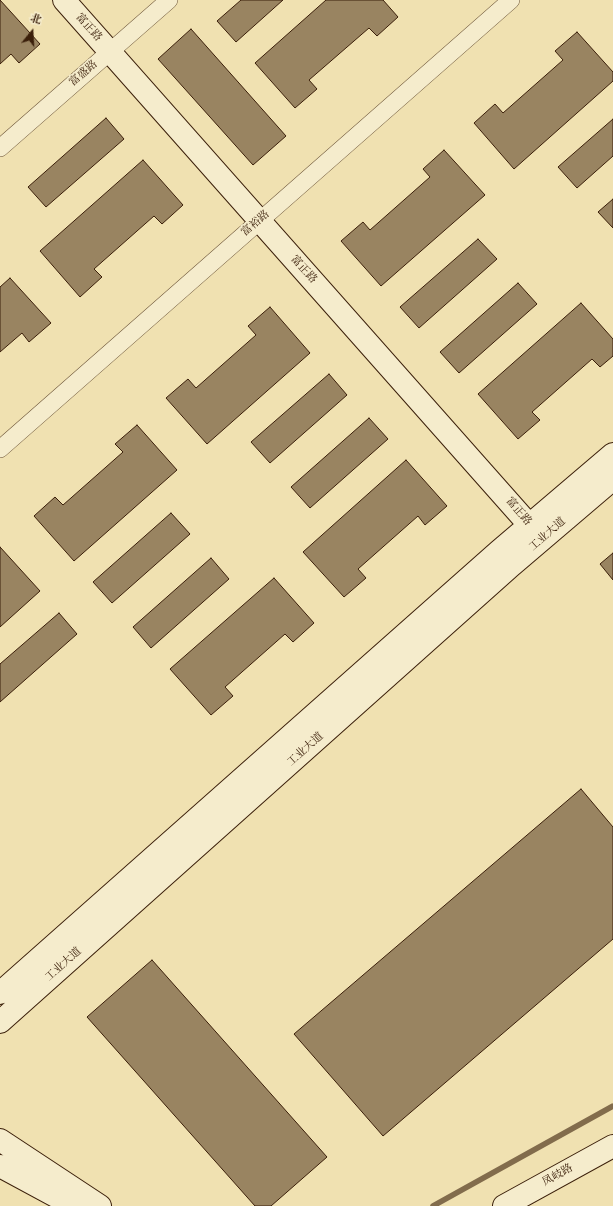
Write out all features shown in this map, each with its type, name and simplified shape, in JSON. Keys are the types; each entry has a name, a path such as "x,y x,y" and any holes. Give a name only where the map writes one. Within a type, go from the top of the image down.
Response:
{"street":[{"name":"富正路","path":"64,0 536,533"},
{"name":"富盛路","path":"0,148 168,0"},
{"name":"富裕路","path":"0,449 511,0"},
{"name":"工业大道","path":"0,1022 536,533 613,454"},
{"name":"工业大道","path":"0,993 536,533 613,479"},
{"path":"0,1140 100,1206"},
{"name":"凤岐路","path":"504,1206 613,1146"},
{"path":"0,1166 74,1206"}],"building":[{"path":"0,0 40,44 19,63 11,54 0,64"},
{"path":"241,0 283,0 236,42 217,21"},
{"path":"326,0 383,0 398,17 377,36 369,28 309,80 317,89 295,108 255,63"},
{"path":"191,29 286,136 253,165 158,59"},
{"path":"577,32 613,72 613,81 514,169 474,123 495,104 503,113 563,60 555,51"},
{"path":"106,118 124,139 46,207 28,187"},
{"path":"613,119 613,156 577,188 558,167"},
{"path":"444,150 485,195 381,286 341,241 363,222 370,230 430,177 423,169"},
{"path":"143,160 183,205 162,224 154,216 94,269 102,277 80,297 40,251"},
{"path":"613,199 613,228 598,212"},
{"path":"478,239 497,259 419,328 400,307"},
{"path":"10,278 51,323 29,342 22,333 0,352 0,287"},
{"path":"518,283 537,304 459,373 440,352"},
{"path":"581,303 613,339 613,356 600,367 592,359 532,412 540,420 518,439 478,394"},
{"path":"270,307 310,353 207,444 166,398 188,379 196,388 256,335 248,326"},
{"path":"329,374 347,395 270,463 251,442"},
{"path":"369,418 388,439 310,508 291,487"},
{"path":"137,425 177,470 74,561 34,516 55,497 63,505 123,452 115,444"},
{"path":"406,460 447,506 425,525 418,516 358,569 366,578 344,597 303,552"},
{"path":"171,513 190,534 112,603 93,582"},
{"path":"0,547 40,591 0,627"},
{"path":"613,553 613,580 600,564"},
{"path":"211,558 229,579 151,648 133,627"},
{"path":"274,578 314,623 293,642 285,634 225,687 233,696 211,715 170,669"},
{"path":"59,613 77,634 0,702 0,664"},
{"path":"581,789 613,827 613,939 383,1136 294,1034"},
{"path":"152,960 327,1157 271,1206 255,1206 87,1017"}],"waterway":[{"path":"433,1206 613,1106"}]}
